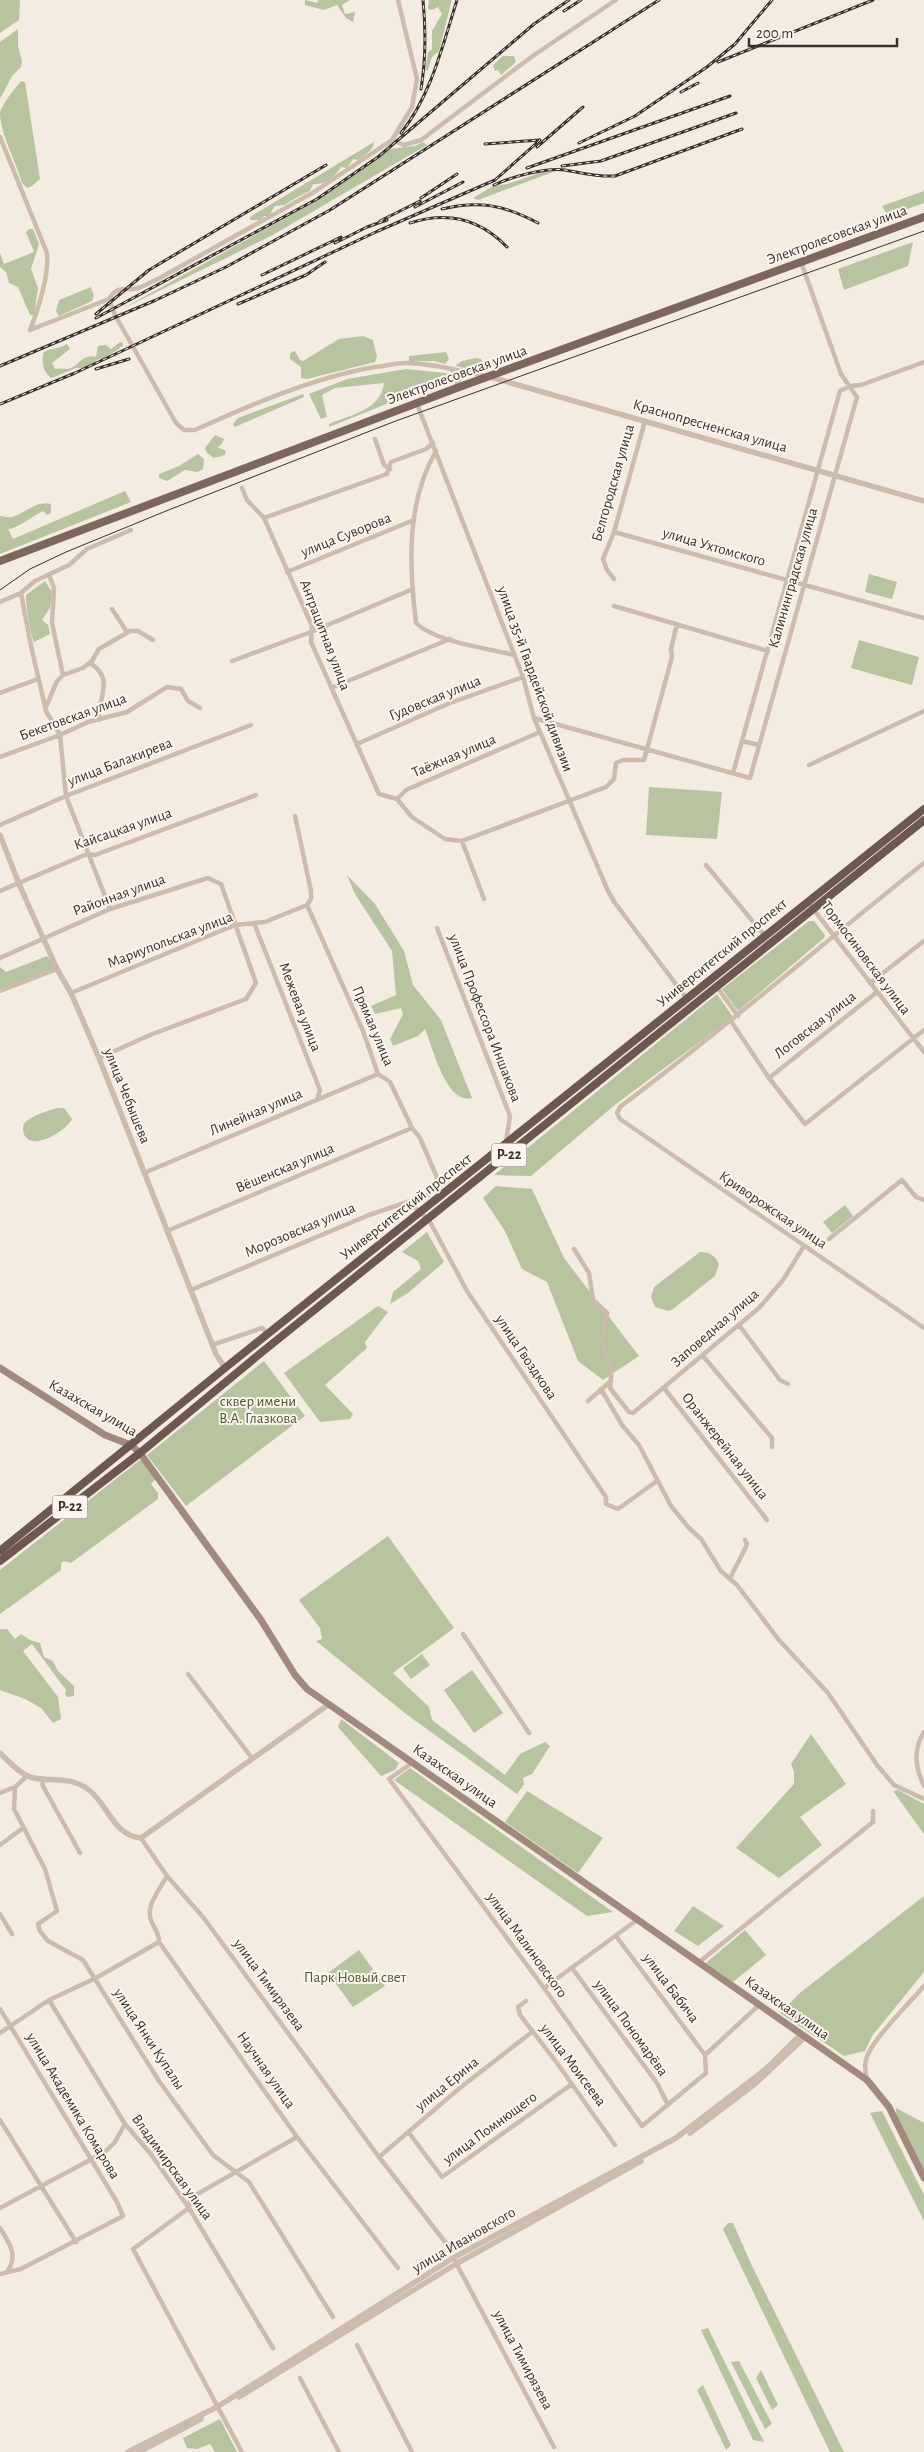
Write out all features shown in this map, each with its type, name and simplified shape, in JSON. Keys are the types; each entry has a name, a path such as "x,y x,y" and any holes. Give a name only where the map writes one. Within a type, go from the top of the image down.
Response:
{"highway":[{"name":"Университетский проспект","path":"0,1552 226,1368 924,809"},
{"name":"Университетский проспект","path":"0,1561 140,1453 337,1292 429,1220 924,820"},
{"path":"331,1285 337,1285 337,1292"}],"main road":[{"name":"Электролесовская улица","path":"0,561 454,389 924,217"},
{"name":"Казахская улица","path":"0,1368 106,1435 131,1445 140,1453 261,1620 295,1675 307,1689 867,2080 889,2107 924,2178"}],"street":[{"path":"0,137 47,253 48,264 38,310 30,330 109,299 114,291 122,288 135,289 158,280 314,192 392,140 412,107 418,79 398,0"},
{"path":"392,140 404,146 420,140 534,55 616,0"},
{"name":"Калининградская улица","path":"801,262 841,374 850,386 857,397 750,778 733,773 840,392 850,386"},
{"path":"109,299 116,317 176,423 184,430 195,430 337,376 404,363 451,369 490,377"},
{"path":"850,386 861,385 924,362"},
{"path":"451,369 459,380 454,389"},
{"name":"Краснопресненская улица","path":"490,377 924,501"},
{"name":"улица 35-й Гвардейской дивизии","path":"417,404 523,678 534,718 615,904 687,999"},
{"name":"Белгородская улица","path":"614,579 607,570 603,559 614,532 645,421"},
{"path":"374,439 384,465 390,469"},
{"path":"264,518 387,474 391,462 426,449 433,443"},
{"path":"436,451 427,466 418,490 414,520 410,573 416,623 422,630 514,655"},
{"name":"Антрацитная улица","path":"242,488 247,500 264,518 312,626 311,642 379,794 397,799"},
{"name":"улица Суворова","path":"287,572 414,520"},
{"path":"0,602 21,594 35,582 69,565 87,549 131,530"},
{"name":"улица Ухтомского","path":"614,532 924,618"},
{"path":"46,711 46,704 62,675 52,623 54,588 49,575"},
{"path":"232,661 311,632 412,589"},
{"path":"21,594 46,711 60,735 66,796 110,909"},
{"path":"614,606 768,651"},
{"path":"112,609 127,632"},
{"path":"397,799 412,817 438,835 445,839 462,841 566,800 570,801 606,787 614,779 616,763 624,760 644,760 672,657 671,650 677,624"},
{"path":"62,675 83,668 90,663 99,649 127,632 138,630 153,640"},
{"path":"331,688 450,639"},
{"path":"90,663 102,674 104,681 99,704 99,720"},
{"name":"Гудовская улица","path":"357,744 450,703 523,678"},
{"path":"0,693 38,679"},
{"name":"Бекетовская улица","path":"0,757 60,735 88,722 127,712 167,686 181,689 188,701 200,708"},
{"path":"809,765 924,711"},
{"path":"534,718 733,773"},
{"name":"улица Балакирева","path":"0,825 66,796 250,725"},
{"name":"Таёжная улица","path":"397,799 406,790 540,732"},
{"path":"742,741 759,745"},
{"name":"Кайсацкая улица","path":"0,892 87,854 95,855 256,795"},
{"path":"295,816 311,891 312,899 307,905"},
{"name":"улица Чебышева","path":"0,835 19,884 57,969 71,993 99,1058 212,1345 226,1368"},
{"path":"462,841 484,899"},
{"path":"924,863 833,935 731,1022 769,1078 805,1124 924,1030"},
{"path":"706,865 765,936"},
{"name":"Районная улица","path":"0,958 110,909 208,878 220,884 235,925"},
{"name":"Тормосиновская улица","path":"807,902 924,1052"},
{"name":"Мариупольская улица","path":"71,993 235,925 265,922 307,905"},
{"name":"Прямая улица","path":"307,905 363,1031 378,1074 390,1082 412,1128 420,1138 438,1180 432,1190 421,1198"},
{"name":"Межевая улица","path":"254,923 320,1090 317,1100"},
{"path":"99,1058 150,1035 246,1000 256,983 235,925"},
{"name":"улица Профессора Иншакова","path":"436,928 510,1116 510,1129 505,1146"},
{"path":"870,983 924,941"},
{"path":"0,991 57,969"},
{"path":"717,987 738,1016"},
{"name":"Логовская улица","path":"769,1078 877,992"},
{"name":"Криворожская улица","path":"731,1022 620,1107 617,1113 620,1119 924,1328"},
{"name":"Линейная улица","path":"144,1173 378,1074"},
{"name":"Вёшенская улица","path":"167,1231 412,1128"},
{"path":"829,1240 902,1180 916,1197 924,1200"},
{"name":"Морозовская улица","path":"191,1290 369,1214 421,1198"},
{"name":"улица Гвоздкова","path":"409,1202 429,1220 466,1289 606,1497 606,1504 618,1509 657,1481"},
{"name":"Заповедная улица","path":"611,1381 610,1388 628,1412 633,1413 703,1356 768,1299 804,1246"},
{"path":"574,1249 589,1273 593,1300 607,1313 601,1343 612,1366 611,1381 588,1400"},
{"path":"739,1325 780,1380 788,1384"},
{"path":"212,1345 262,1328 269,1334"},
{"path":"703,1356 772,1438 772,1447"},
{"name":"Оранжерейная улица","path":"664,1388 767,1520"},
{"path":"601,1389 622,1425 639,1445 671,1506 688,1528 701,1539 721,1572 730,1578 779,1640 828,1693 894,1785 924,1799"},
{"path":"730,1578 747,1544 745,1540"},
{"path":"463,1634 529,1734"},
{"path":"188,1674 252,1758"},
{"path":"141,1838 328,1705"},
{"path":"924,1732 916,1749 916,1764 924,1786"},
{"path":"0,1753 27,1776 15,1787 0,1793"},
{"name":"улица Малиновского","path":"412,1763 389,1779 544,1988 642,2126 668,2105"},
{"name":"улица Тимирязева","path":"27,1776 68,1780 88,1789 125,1834 141,1838 167,1876 203,1918 379,2157 449,2247"},
{"path":"42,1778 43,1786 80,1853"},
{"name":"улица Янки Купалы","path":"15,1787 14,1809 45,1869 57,1911 38,1924 40,1931 48,1941 83,1960 160,2081 213,2155 249,2182 332,2317"},
{"path":"698,1963 873,1822 874,1811"},
{"path":"0,1844 23,1828"},
{"name":"Научная улица","path":"167,1876 155,1897 150,1916 159,1937 159,1942 297,2137 398,2268"},
{"path":"0,1914 12,1934"},
{"path":"544,1988 637,1920"},
{"name":"улица Бабича","path":"616,1936 706,2055"},
{"path":"0,2033 49,2000 96,1978 159,1942"},
{"name":"улица Пономарёва","path":"572,1968 657,2083 668,2105"},
{"path":"867,2080 866,2060 872,2049 884,2031 924,1986"},
{"name":"Владимирская улица","path":"49,2000 125,2124 150,2153 189,2208 274,2348"},
{"name":"улица Моисеева","path":"526,2001 518,2007 518,2011 615,2145"},
{"path":"668,2105 706,2073 706,2055 758,2005"},
{"name":"улица Академика Комарова","path":"0,2009 117,2202 123,2216 76,2242"},
{"name":"улица Ерина","path":"379,2157 461,2087 532,2032"},
{"name":"улица Ивановского","path":"139,2452 218,2409 454,2261 676,2138 766,2069 803,2036"},
{"name":"улица Помнющего","path":"409,2132 442,2176 572,2084"},
{"path":"0,2120 76,2242 21,2270 0,2274"},
{"path":"0,2208 105,2152 115,2142 125,2124"},
{"path":"242,2452 133,2249 189,2208 190,2201 194,2196 297,2137"},
{"path":"0,2228 13,2252 10,2268 6,2272"},
{"name":"улица Тимирязева","path":"454,2261 469,2284 554,2447"},
{"path":"357,2346 412,2452"},
{"path":"300,2378 339,2452"},
{"name":"улица Ивановского","path":"128,2452 218,2409"}],"green space":[{"path":"0,0 20,0 19,20 0,33"},
{"path":"305,0 317,3 318,0 350,0 342,5 345,14 355,12 353,22 346,18 337,5 324,10 305,5"},
{"path":"429,0 451,0 451,3 439,51 432,57 428,70 425,71 428,52 432,49 432,31 442,14 438,7 432,10 428,9"},
{"path":"18,29 21,67 12,76 0,99 0,42"},
{"path":"503,56 514,56 516,62 501,75 498,70 495,71 493,65"},
{"path":"21,81 25,82 40,179 27,188 22,183 6,139 0,113 6,100"},
{"path":"374,142 368,152 358,160 353,159 347,168 341,167 329,180 313,184 310,191 285,205 275,206 269,216 264,216 261,220 250,220 250,217"},
{"path":"423,142 427,145 271,236 122,309 318,200 389,149 415,146"},
{"path":"556,171 478,200 473,198 493,186 507,184 543,172"},
{"path":"924,191 924,203 888,216 882,206"},
{"path":"29,229 33,229 39,244 31,269 38,288 34,315 30,315 18,287 9,283 6,272 0,267 0,253 4,264 34,252 26,232"},
{"path":"913,242 908,266 844,290 838,269"},
{"path":"91,287 94,296 92,301 59,316 56,311 59,300"},
{"path":"363,336 373,340 377,357 375,362 307,379 301,378 301,367 290,359 290,354 295,351 300,360 303,361 339,339"},
{"path":"120,342 123,343 123,346 105,358 97,360 88,368 76,368 52,378 45,370 43,359 44,352 46,351 67,344 70,349 52,363 55,369 67,369 75,366 87,357 96,357 98,346 106,345 111,349"},
{"path":"446,352 449,359 445,364 434,361 409,361 409,356"},
{"path":"476,358 481,359 486,370 480,371 455,366 462,361"},
{"path":"406,369 454,374 454,377 329,427 329,424 355,414 371,405 382,392 384,383 335,388 322,395 327,417 321,419 309,394 347,379"},
{"path":"303,394 304,397 235,427 233,424 238,418"},
{"path":"215,435 224,439 221,445 217,447 226,451 225,455 214,458 207,453 205,448"},
{"path":"198,454 204,459 203,469 197,472 185,470 167,481 159,478 159,474 179,466"},
{"path":"125,491 131,502 0,554 0,516 12,517 36,505 51,504 51,513 47,515 43,511 8,529 13,539"},
{"path":"869,574 897,582 892,599 865,592"},
{"path":"45,581 52,592 50,608 42,620 48,625 50,634 34,642 26,604 26,595"},
{"path":"859,640 919,657 912,685 851,668"},
{"path":"649,787 722,792 717,839 646,835"},
{"path":"347,875 375,904 404,951 413,985 441,1020 472,1098 463,1098 455,1093 448,1084 425,1029 418,1036 393,1046 390,1039 403,1014 401,1008 375,1014 371,1006 396,995 392,951 355,894"},
{"path":"809,921 814,921 825,935 824,938 738,1011 722,989"},
{"path":"47,956 57,969 0,990 0,967 6,972"},
{"path":"717,994 733,1017 616,1104 531,1176 494,1175"},
{"path":"57,1108 64,1108 72,1119 62,1130 55,1135 38,1141 31,1141 26,1137 23,1130 26,1122 38,1114"},
{"path":"496,1186 532,1189 564,1258 639,1356 603,1380 578,1361 547,1282 522,1269 505,1231 483,1198"},
{"path":"845,1205 853,1216 832,1233 823,1222"},
{"path":"427,1232 444,1262 408,1293 390,1304 393,1292 421,1269 418,1261 402,1252"},
{"path":"700,1252 716,1258 719,1264 715,1276 673,1309 668,1311 655,1307 651,1297 654,1287"},
{"path":"378,1306 388,1312 365,1342 367,1348 325,1385 353,1414 350,1419 320,1422 284,1373"},
{"name":"сквер имени В.А. Глазкова","path":"264,1361 305,1416 186,1506 147,1455"},
{"path":"140,1460 157,1477 151,1484 158,1493 158,1499 71,1563 64,1561 61,1563 61,1570 0,1614 0,1570"},
{"path":"388,1536 454,1628 393,1673 429,1707 432,1720 505,1775 520,1754 545,1742 550,1746 532,1774 523,1778 524,1784 517,1794 406,1714 316,1641 322,1639 320,1628 299,1600"},
{"path":"0,1629 7,1629 15,1639 21,1634 30,1640 40,1643 44,1657 53,1661 58,1671 74,1686 74,1696 67,1697 65,1694 66,1690 32,1644 23,1651 58,1697 61,1719 53,1723 41,1708 25,1699 0,1690"},
{"path":"422,1654 430,1665 411,1679 403,1668"},
{"path":"472,1670 503,1713 474,1733 444,1690"},
{"path":"341,1719 399,1763 395,1770 381,1776 338,1727"},
{"path":"811,1734 846,1784 800,1817 822,1845 779,1878 736,1848 794,1784 794,1772 791,1764"},
{"path":"410,1768 613,1912 587,1916 394,1780"},
{"path":"898,1790 924,1804 924,1834 893,1791"},
{"path":"527,1791 603,1838 578,1873 505,1822"},
{"path":"924,1896 924,1972 872,2036 865,2051 844,2056 780,2013 801,1992"},
{"path":"693,1906 724,1926 698,1946 674,1931"},
{"path":"745,1930 766,1955 733,1982 706,1963"},
{"name":"Парк Новый свет","path":"359,1950 385,1986 353,2007 328,1973"},
{"path":"896,2108 924,2123 924,2173 896,2117"},
{"path":"882,2111 924,2195 924,2221 870,2113"},
{"path":"728,2223 733,2223 752,2266 844,2452 830,2452 723,2229"},
{"path":"708,2328 764,2442 753,2440 701,2330"},
{"path":"739,2361 772,2424 765,2429 731,2362"},
{"path":"761,2370 778,2405 772,2410 756,2378"},
{"path":"703,2385 731,2445 726,2450 697,2390"},
{"path":"220,2419 237,2452 215,2452 210,2444 197,2449 187,2448 183,2438"}],"tram line":[{"path":"0,590 30,569 66,552 393,422 924,231"}],"railway":[{"path":"421,89 425,45 423,0"},
{"path":"401,133 420,103 428,86 457,0"},
{"path":"96,318 317,199 378,157 534,24 569,0"},
{"path":"564,11 581,0"},
{"path":"0,366 156,300 226,267 330,210 659,0"},
{"path":"579,143 635,116 707,67 735,44 772,0"},
{"path":"718,62 873,0"},
{"path":"681,92 698,83"},
{"path":"527,168 730,96"},
{"path":"537,147 583,107"},
{"path":"562,166 601,161 736,113"},
{"path":"494,185 519,176 557,169 615,176 742,129"},
{"path":"0,404 75,373 378,231 495,180 540,140 485,144"},
{"path":"96,314 149,270 326,165"},
{"path":"421,198 457,174"},
{"path":"415,207 463,182"},
{"path":"380,221 420,201"},
{"path":"442,209 468,205 491,206 514,212 538,223"},
{"path":"410,223 437,218 462,220 486,230 507,247"},
{"path":"335,243 367,227 387,220"},
{"path":"262,275 341,237"},
{"path":"238,304 306,275 325,262"},
{"path":"96,369 129,359"}]}
